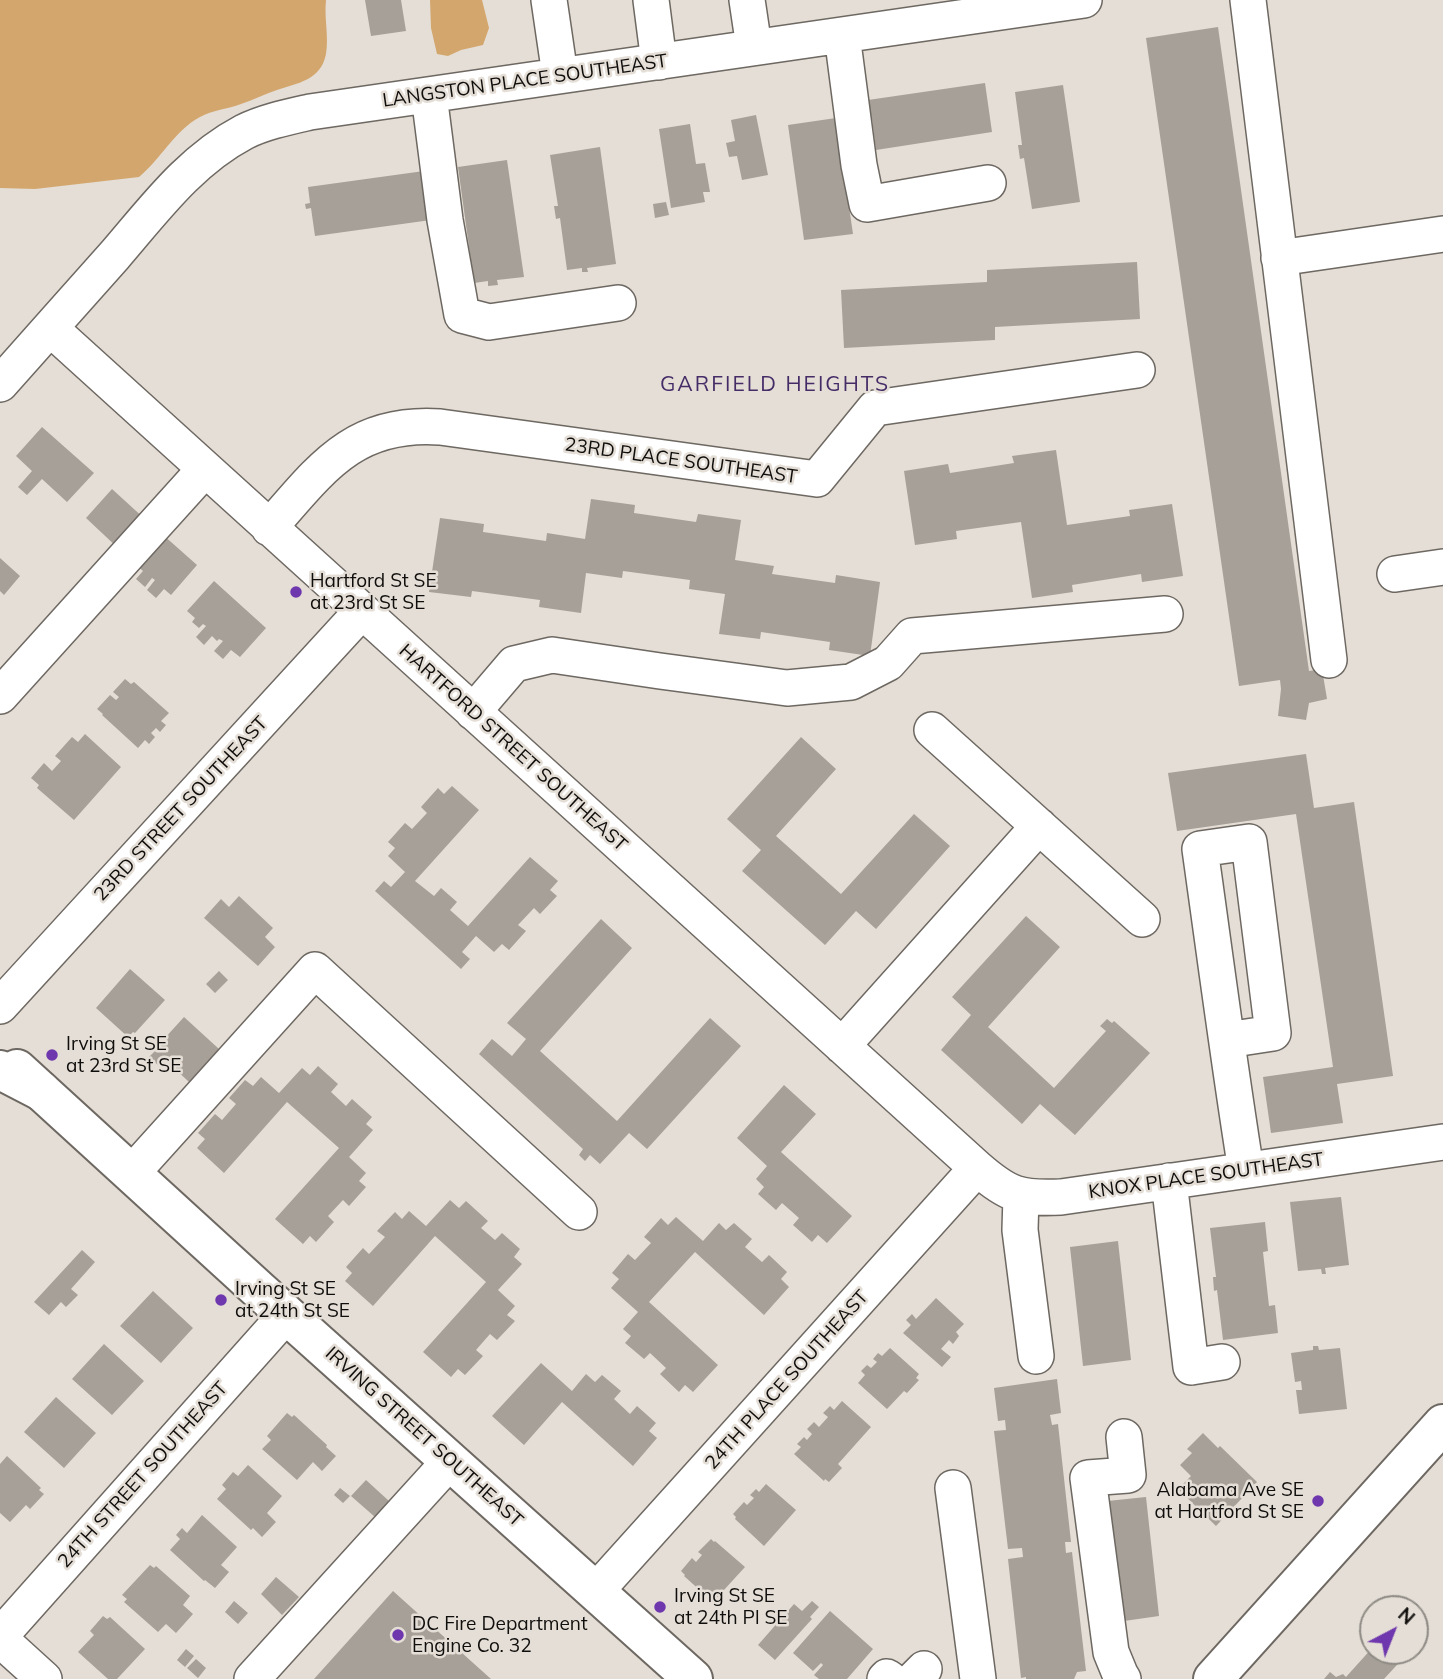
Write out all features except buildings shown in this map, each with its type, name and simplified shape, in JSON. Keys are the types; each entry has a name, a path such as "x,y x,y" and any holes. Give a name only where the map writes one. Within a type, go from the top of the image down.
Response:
{"main road":[{"name":"IRVING STREET SOUTHEAST","path":"0,1053 286,1315 693,1679"},
{"path":"0,1070 41,1090"},
{"path":"1223,1676 1443,1424"}],"street":[{"path":"550,0 560,75"},
{"path":"650,0 659,62"},
{"path":"747,0 754,47"},
{"name":"LANGSTON PLACE SOUTHEAST","path":"0,384 159,203 196,165 246,131 285,117 1084,0"},
{"path":"1248,0 1329,660"},
{"path":"842,35 859,165 867,204 988,183"},
{"path":"429,95 461,316 489,322 618,303"},
{"path":"1279,258 1443,234"},
{"name":"HARTFORD STREET SOUTHEAST","path":"50,328 977,1168"},
{"name":"23RD PLACE SOUTHEAST","path":"269,528 319,471 339,453 362,439 387,430 413,426 440,428 817,480 875,408 1137,370"},
{"path":"0,696 205,469"},
{"path":"1395,575 1443,567"},
{"name":"23RD STREET SOUTHEAST","path":"0,1006 362,611"},
{"path":"473,712 514,664 552,655 787,688 851,682 888,663 912,636 1165,614"},
{"path":"932,730 1142,919"},
{"path":"842,1046 1039,826"},
{"path":"1227,1040 1273,1033 1249,842 1200,849 1227,1040 1246,1170"},
{"path":"131,1174 315,970 579,1212"},
{"name":"KNOX PLACE SOUTHEAST","path":"977,1168 1002,1188 1021,1196 1061,1197 1443,1142"},
{"name":"24TH PLACE SOUTHEAST","path":"596,1591 977,1168"},
{"path":"1169,1181 1191,1367 1222,1362"},
{"path":"1021,1196 1020,1230 1036,1356"},
{"name":"24TH STREET SOUTHEAST","path":"0,1638 286,1315"},
{"path":"1124,1437 1128,1475 1088,1478 1111,1652 1124,1679"},
{"path":"252,1679 450,1461"},
{"path":"953,1488 978,1679"},
{"path":"0,1638 44,1679"}],"shaded area":[{"path":"0,0 326,0 326,54 319,70 307,79 200,117 175,137 139,177 35,189 0,188"},
{"path":"430,0 482,0 489,28 483,45 448,56 437,54 431,28"}],"place":[{"name":"Hartford St SE at 23rd St SE","path":"296,592"},
{"name":"Irving St SE at 23rd St SE","path":"52,1055"},
{"name":"Irving St SE at 24th St SE","path":"221,1300"},
{"name":"Alabama Ave SE at Hartford St SE","path":"1318,1501"},
{"name":"Irving St SE at 24th Pl SE","path":"660,1607"},
{"name":"DC Fire Department Engine Co. 32","path":"398,1635"}],"district":[{"name":"GARFIELD HEIGHTS","path":"775,385"}]}
